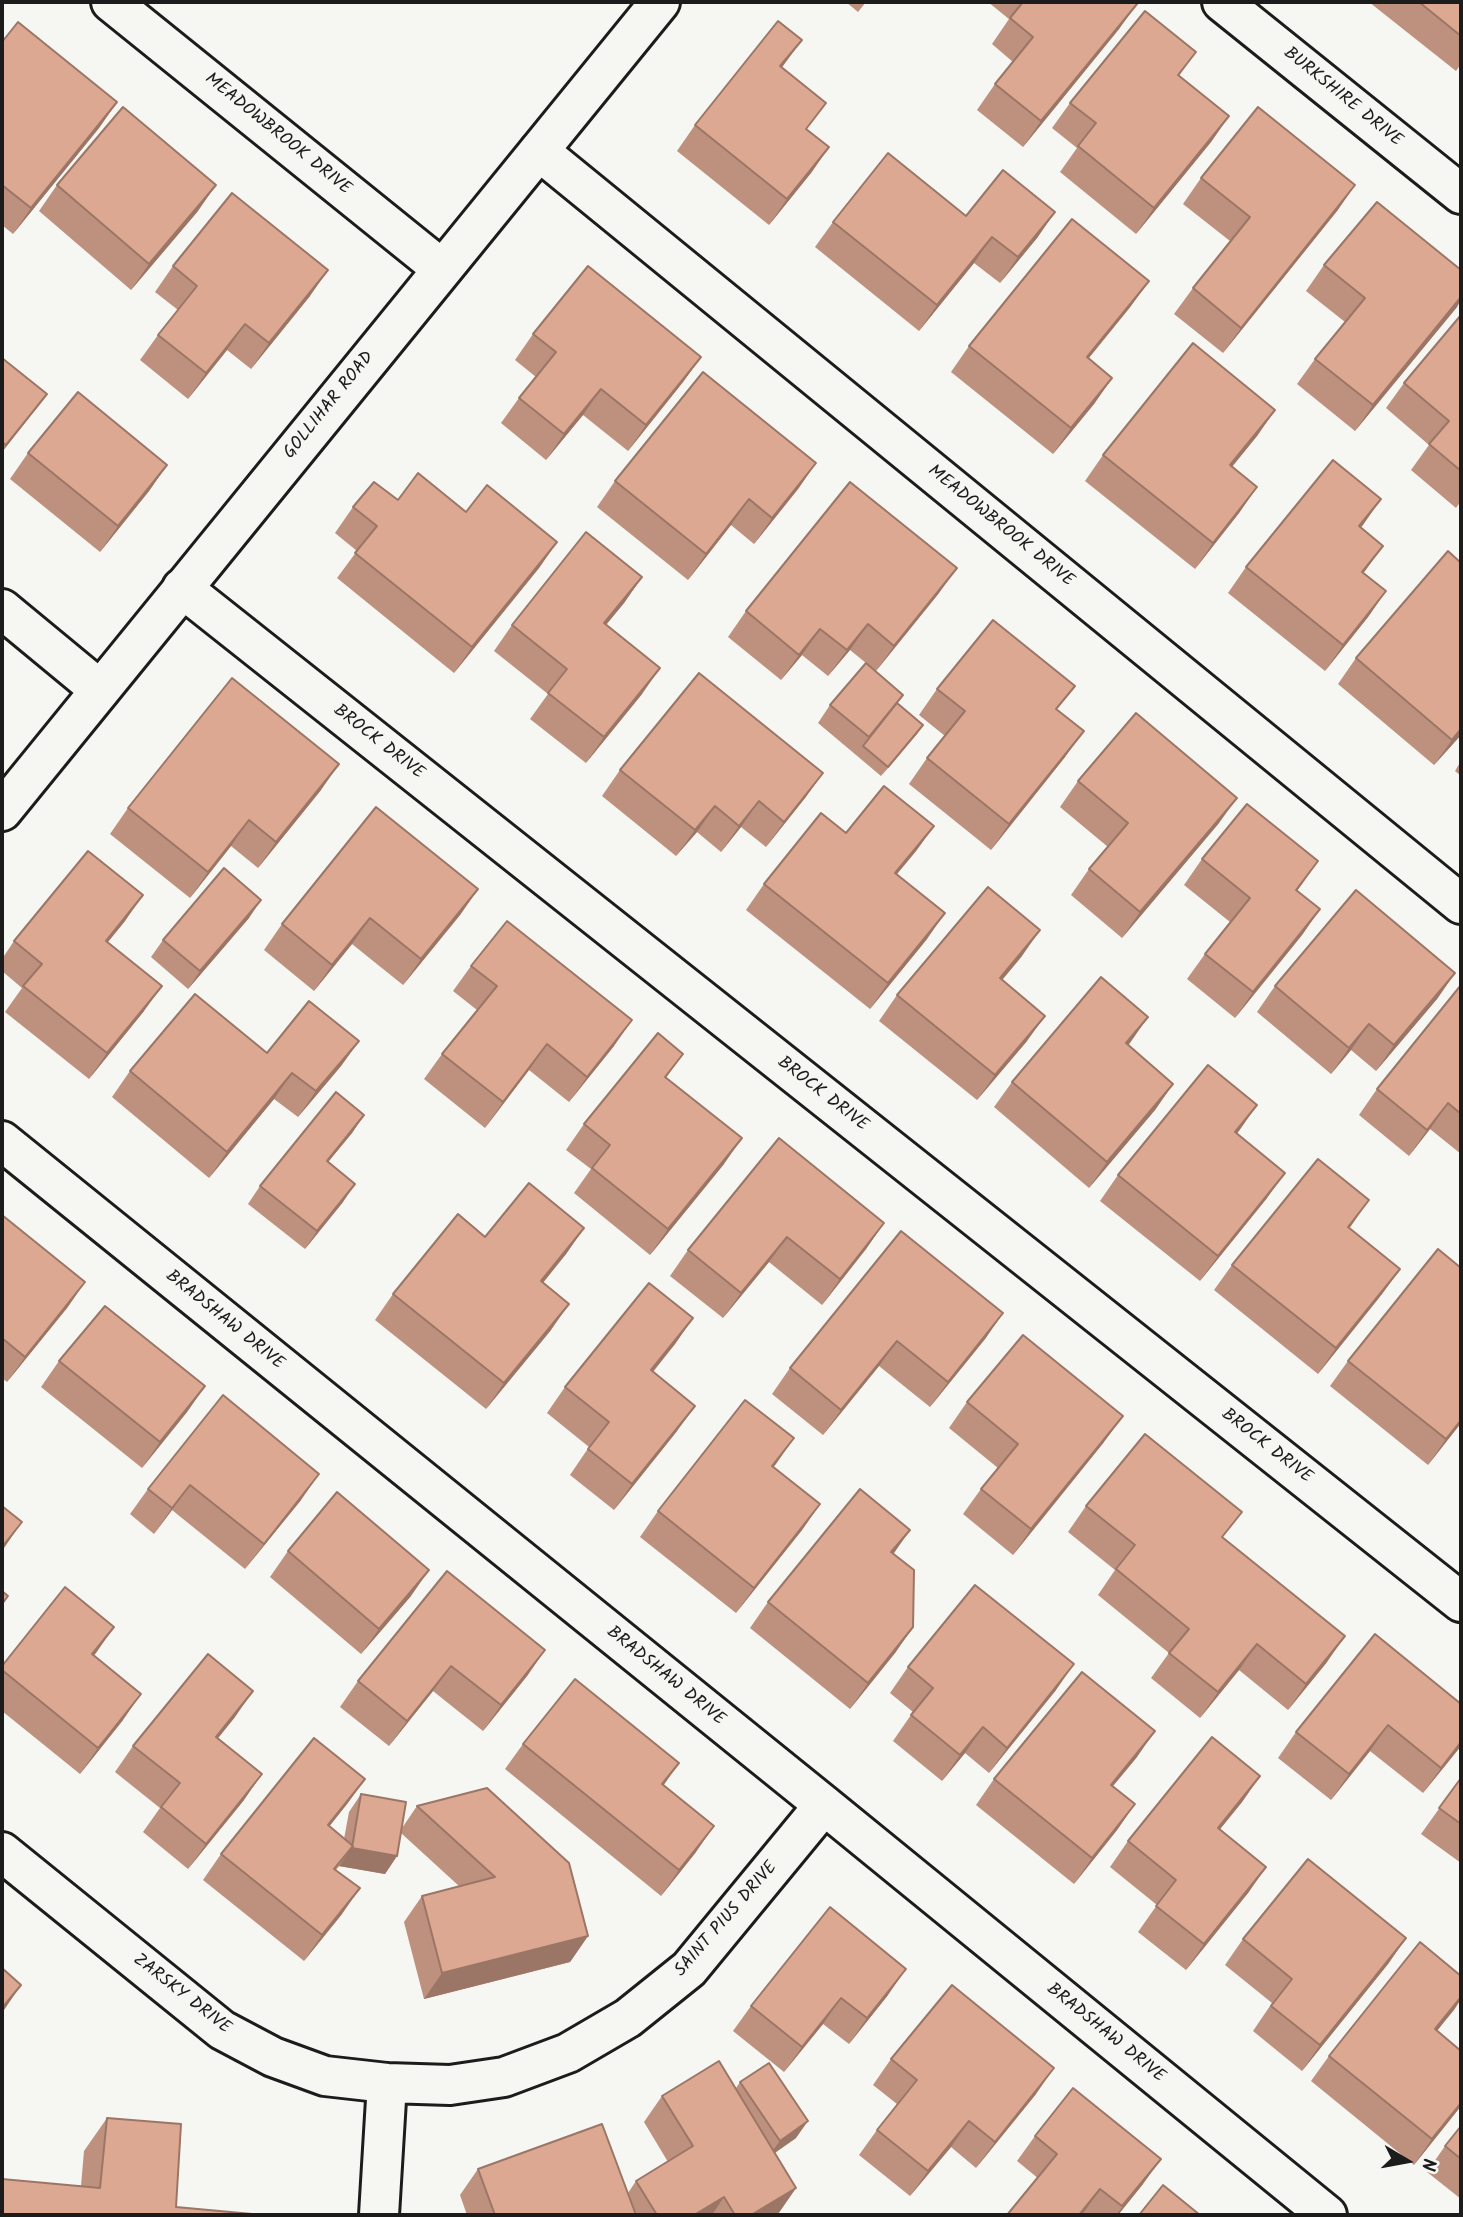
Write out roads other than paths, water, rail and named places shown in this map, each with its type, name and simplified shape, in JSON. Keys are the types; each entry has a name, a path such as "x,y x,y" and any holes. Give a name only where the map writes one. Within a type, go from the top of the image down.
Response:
{"street":[{"name":"MEADOWBROOK DRIVE","path":"111,2 442,269"},
{"name":"GOLLIHAR ROAD","path":"2,811 660,2"},
{"name":"BURKSHIRE DRIVE","path":"1222,2 1461,194"},
{"name":"MEADOWBROOK DRIVE","path":"539,151 1461,904"},
{"name":"BROCK DRIVE","path":"183,587 1461,1602"},
{"path":"2,609 100,690"},
{"name":"BRADSHAW DRIVE","path":"2,1141 1327,2215"},
{"name":"SAINT PIUS DRIVE","path":"387,2083 450,2085 504,2077 568,2053 628,2018 689,1969 824,1805"},
{"name":"ZARSKY DRIVE","path":"2,1852 222,2030 273,2057 325,2076 387,2083"},
{"path":"379,2215 387,2083"}]}
